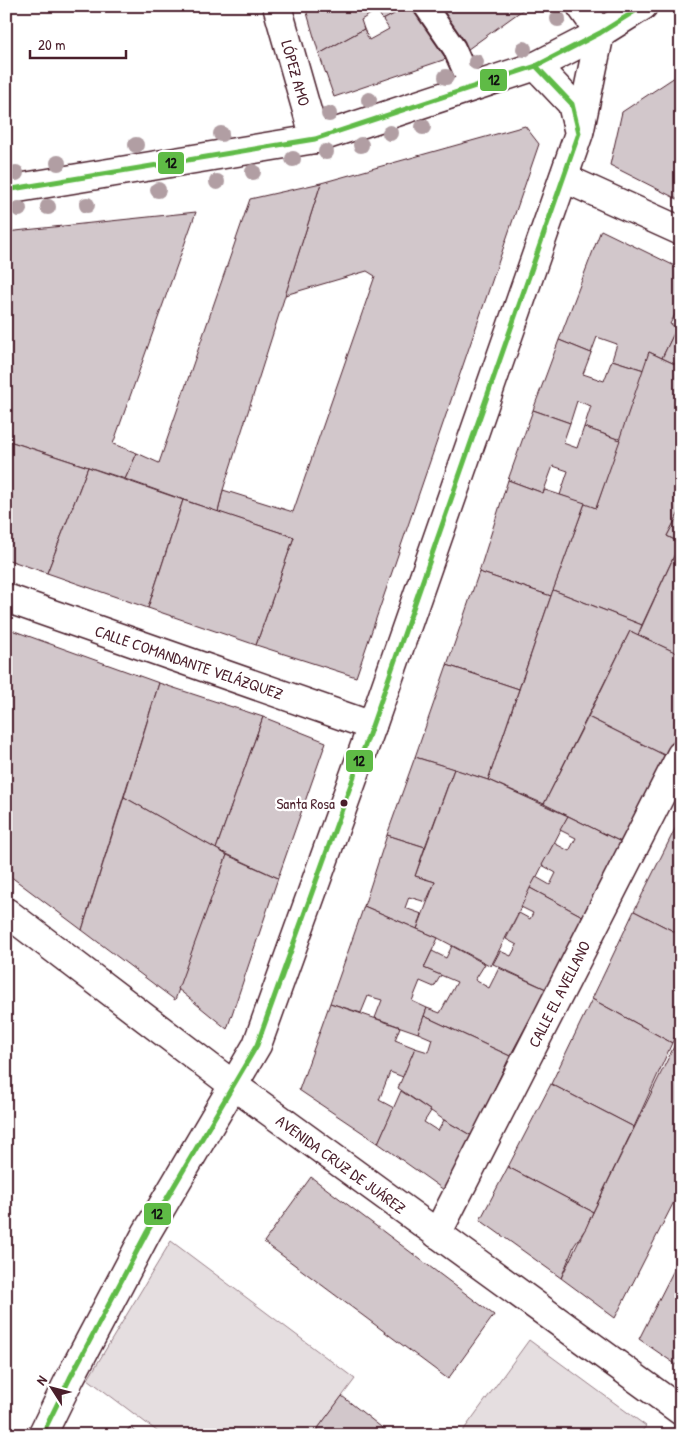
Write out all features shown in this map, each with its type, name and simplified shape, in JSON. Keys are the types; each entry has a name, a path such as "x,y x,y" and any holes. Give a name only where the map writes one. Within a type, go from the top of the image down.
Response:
{"street":[{"name":"LÓPEZ AMO","path":"277,6 315,139"},
{"path":"425,6 454,48 472,88"},
{"path":"42,1435 147,1232 257,1045 372,726 579,133 600,33 581,6"},
{"path":"6,190 315,139 536,66 600,33 644,6"},
{"path":"536,66 572,104 579,133"},
{"path":"564,178 681,231"},
{"name":"CALLE COMANDANTE VELÁZQUEZ","path":"6,598 372,726"},
{"name":"CALLE EL AVELLANO","path":"437,1234 681,755"},
{"name":"AVENIDA CRUZ DE JUÁREZ","path":"6,912 233,1085 681,1410"}],"shaded area":[{"path":"171,1241 355,1379 313,1435 162,1435 88,1379"},
{"path":"529,1340 646,1426 639,1435 460,1435"}],"building":[{"path":"305,6 409,6 383,20 377,10 361,20 364,29 319,54"},
{"path":"412,6 449,58 334,97 319,54 364,29 369,40 389,29 383,20"},
{"path":"432,6 528,6 464,52"},
{"path":"681,73 681,201 610,165 622,112"},
{"path":"525,126 539,144 356,677 256,645 294,537 218,512 223,490 293,512 375,276 367,271 285,295 321,183"},
{"path":"321,183 223,490 218,512 125,479 137,453 159,463 250,199"},
{"path":"196,212 113,444 137,453 125,479 6,440 6,232"},
{"path":"601,230 681,269 681,310 678,309 670,324 677,327 662,358 649,352 644,370 612,360 617,344 597,337 591,353 559,340"},
{"path":"677,327 681,329 681,367 662,358"},
{"path":"559,340 591,353 583,374 604,381 612,360 644,370 620,440 584,427 591,406 577,401 570,423 533,410"},
{"path":"649,352 681,367 681,509 667,536 680,543 642,625 553,590 585,503 596,508"},
{"path":"533,410 570,423 563,443 577,448 584,427 620,440 596,508 560,495 568,471 553,466 543,493 508,480"},
{"path":"6,440 88,467 47,573 6,559"},
{"path":"88,467 183,500 148,608 47,573"},
{"path":"508,480 543,493 545,490 585,503 551,596 479,572"},
{"path":"183,500 294,537 256,645 148,608"},
{"path":"681,509 681,543 667,536"},
{"path":"681,543 681,655 638,635"},
{"path":"479,572 551,596 519,689 447,665"},
{"path":"553,590 642,625 638,635 630,631 544,804 488,780"},
{"path":"6,628 159,683 82,930 6,873"},
{"path":"630,631 681,655 681,726 666,756 588,717"},
{"path":"447,665 519,689 488,780 415,757"},
{"path":"159,683 263,717 216,849 124,797"},
{"path":"263,717 326,742 278,878 216,849"},
{"path":"588,717 666,756 623,843 544,804"},
{"path":"415,757 454,769 425,847 387,835"},
{"path":"454,769 488,780 568,816 491,966 417,929 435,882 415,876"},
{"path":"124,797 227,855 175,1000 82,930"},
{"path":"568,816 623,843 584,917 530,888 536,877 550,885 556,873 542,865 554,843 569,851 576,838 560,830"},
{"path":"678,823 681,825 681,935 634,911"},
{"path":"387,835 425,847 415,876 435,882 426,902 409,897 405,908 422,914 417,929 364,906"},
{"path":"227,855 278,878 227,1029 178,989"},
{"path":"530,888 584,917 546,989 493,964 500,951 511,956 517,945 506,939 519,913 530,919 533,913 521,907"},
{"path":"364,906 438,938 424,968 441,975 434,987 420,981 412,1001 427,1008 418,1033 375,1018 382,1000 368,996 361,1013 330,1003"},
{"path":"634,911 681,935 681,1025 672,1043 592,999"},
{"path":"452,946 485,964 475,980 489,988 499,968 546,989 510,1056 424,1016 427,1008 440,1013 457,982 424,968 432,951 446,958"},
{"path":"592,999 672,1043 634,1127 551,1084"},
{"path":"330,1003 400,1027 395,1040 415,1048 403,1077 390,1072 379,1100 394,1108 378,1143 299,1090"},
{"path":"424,1016 510,1056 472,1136 444,1120 398,1088 415,1048 428,1052 432,1039 418,1033"},
{"path":"681,1032 681,1188 615,1318 561,1278"},
{"path":"551,1084 634,1127 593,1212 508,1167"},
{"path":"401,1091 431,1111 424,1122 438,1131 444,1120 472,1136 444,1190 378,1143"},
{"path":"508,1167 593,1212 586,1228 574,1246 561,1278 480,1220"},
{"path":"311,1177 494,1315 448,1379 264,1242"},
{"path":"681,1256 681,1368 639,1339"},
{"path":"342,1396 391,1435 313,1435"},
{"path":"130,1427 140,1435 124,1435"}],"transit line":[{"name":"12","path":"6,190 315,139 536,66 600,33 643,6"},
{"name":"12","path":"42,1435 147,1232 257,1045 372,726 579,133 572,104 536,66"}],"place":[{"name":"Santa Rosa","path":"344,803"}]}
